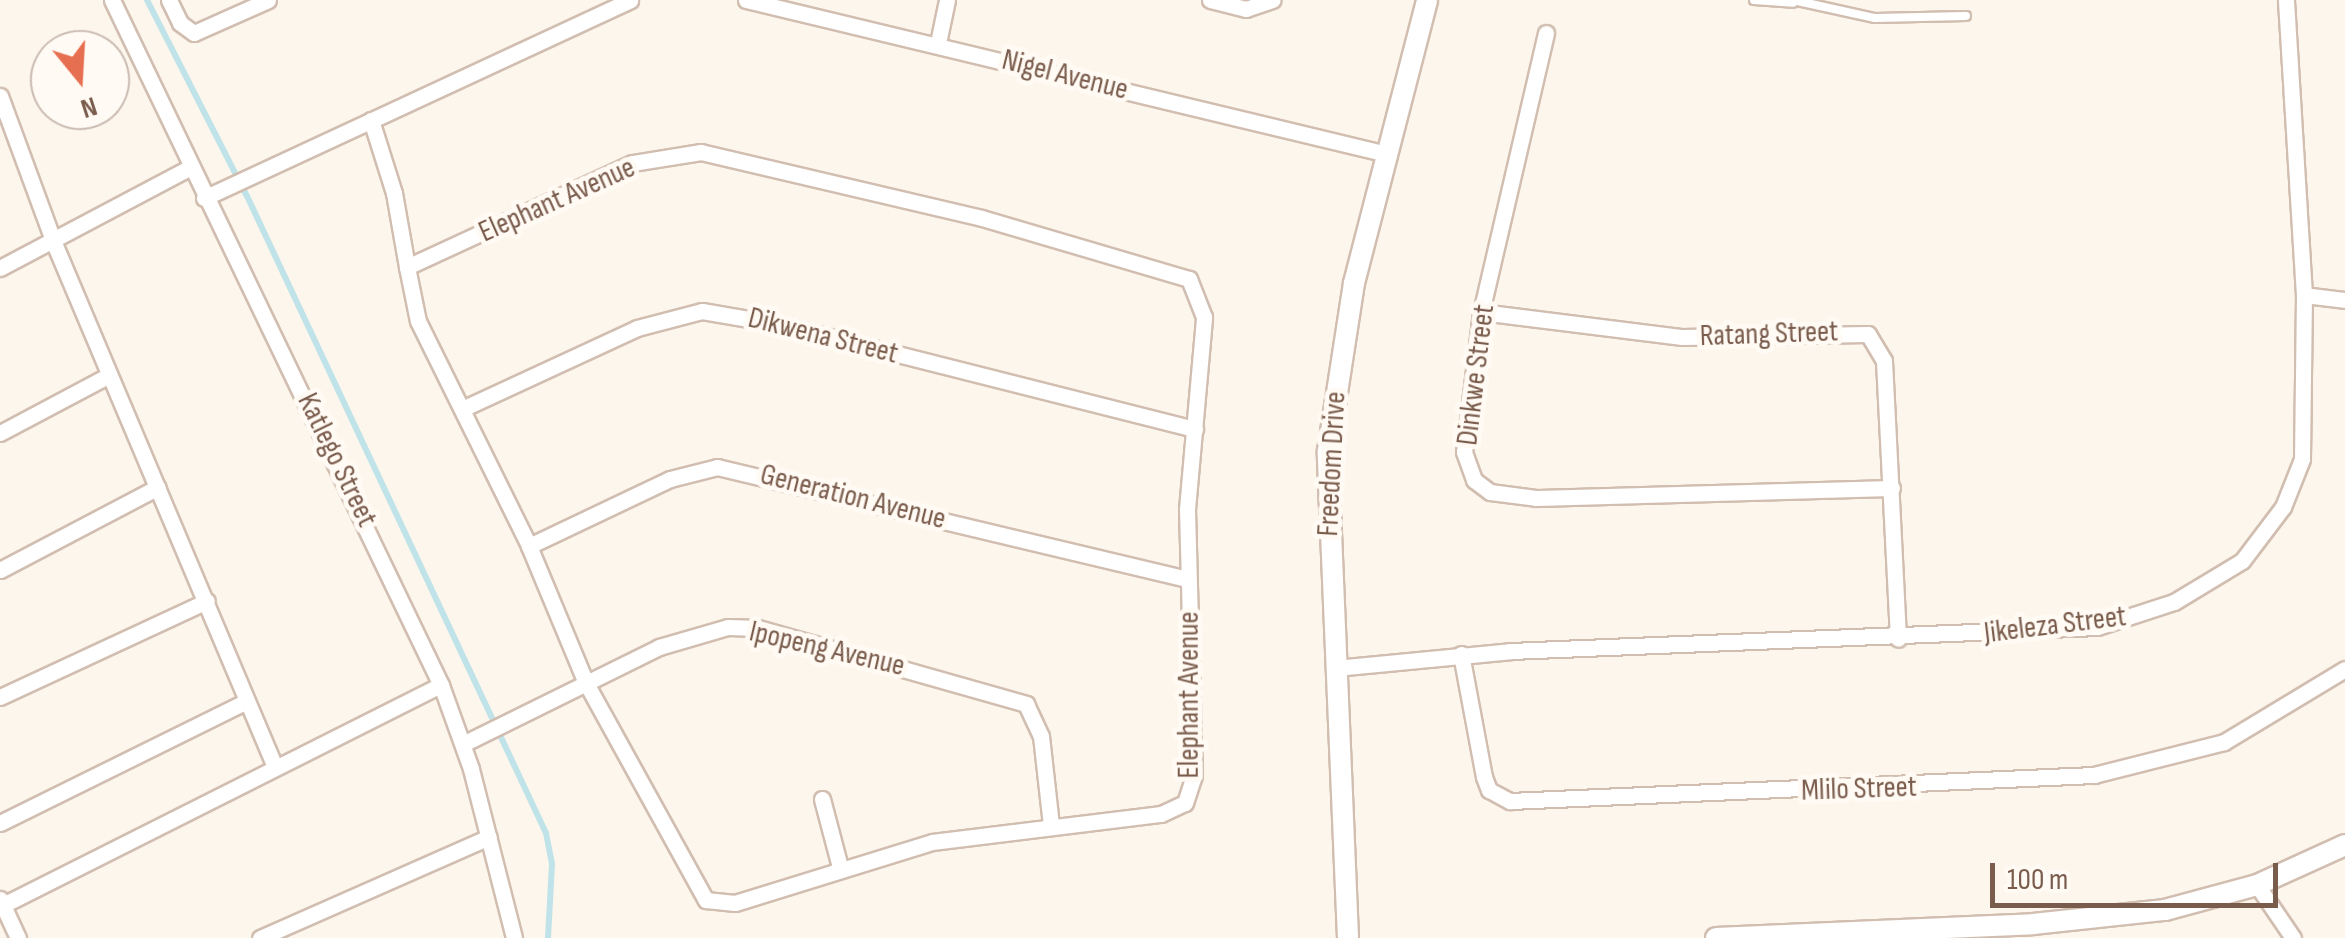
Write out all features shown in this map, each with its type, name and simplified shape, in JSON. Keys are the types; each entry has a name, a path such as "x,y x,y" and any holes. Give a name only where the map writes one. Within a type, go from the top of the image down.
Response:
{"street":[{"name":"Katlego Street","path":"112,0 204,198 286,353 441,686 463,744 514,938"},
{"path":"169,0 180,22 194,33 268,0"},
{"path":"204,198 630,0"},
{"name":"Nigel Avenue","path":"746,0 1383,153"},
{"path":"938,44 948,0"},
{"path":"1210,0 1246,9 1272,0"},
{"name":"Freedom Drive","path":"1348,938 1335,668 1331,416 1383,153 1426,0"},
{"name":"Jikeleza Street","path":"1335,668 1461,654 2096,627 2174,602 2242,561 2267,534 2297,481 2304,295 2286,0"},
{"name":"Dinkwe Street","path":"1546,33 1481,312 1464,452 1474,480 1490,492 1536,498 1892,488"},
{"path":"1,103 54,242 275,768"},
{"path":"371,120 407,268"},
{"name":"Elephant Avenue","path":"702,152 742,157 1190,280 1204,317 1188,579 1194,776 1185,803 1160,814 1050,824 932,842 840,867 735,903 706,900 586,684 529,546 418,321 407,268 632,163 702,152"},
{"path":"0,268 190,168"},
{"path":"2304,295 2345,300"},
{"name":"Dikwena Street","path":"462,410 637,328 702,311 783,325 1195,430"},
{"name":"Ratang Street","path":"1481,312 1682,337 1868,334 1884,362 1898,638"},
{"path":"0,433 109,374"},
{"name":"Generation Avenue","path":"529,546 670,479 718,467 1188,579"},
{"path":"0,570 158,487"},
{"path":"0,697 206,602"},
{"name":"Ipopeng Avenue","path":"463,744 659,646 728,628 788,634 1014,696 1038,722 1050,824"},
{"name":"Mlilo Street","path":"1461,654 1484,777 1489,790 1510,801 2094,775 2224,742 2345,669"},
{"path":"18,938 1,902 441,686"},
{"path":"0,823 248,701"},
{"path":"822,800 840,867"},
{"path":"260,938 489,838"},
{"path":"1716,938 2099,919 2164,910 2257,885 2345,845"},
{"path":"2257,885 2292,938"}],"lane":[{"path":"1754,0 1793,2 1875,18 1966,16"}],"waterway":[{"path":"147,0 247,196 546,833 552,864 548,938"}]}
